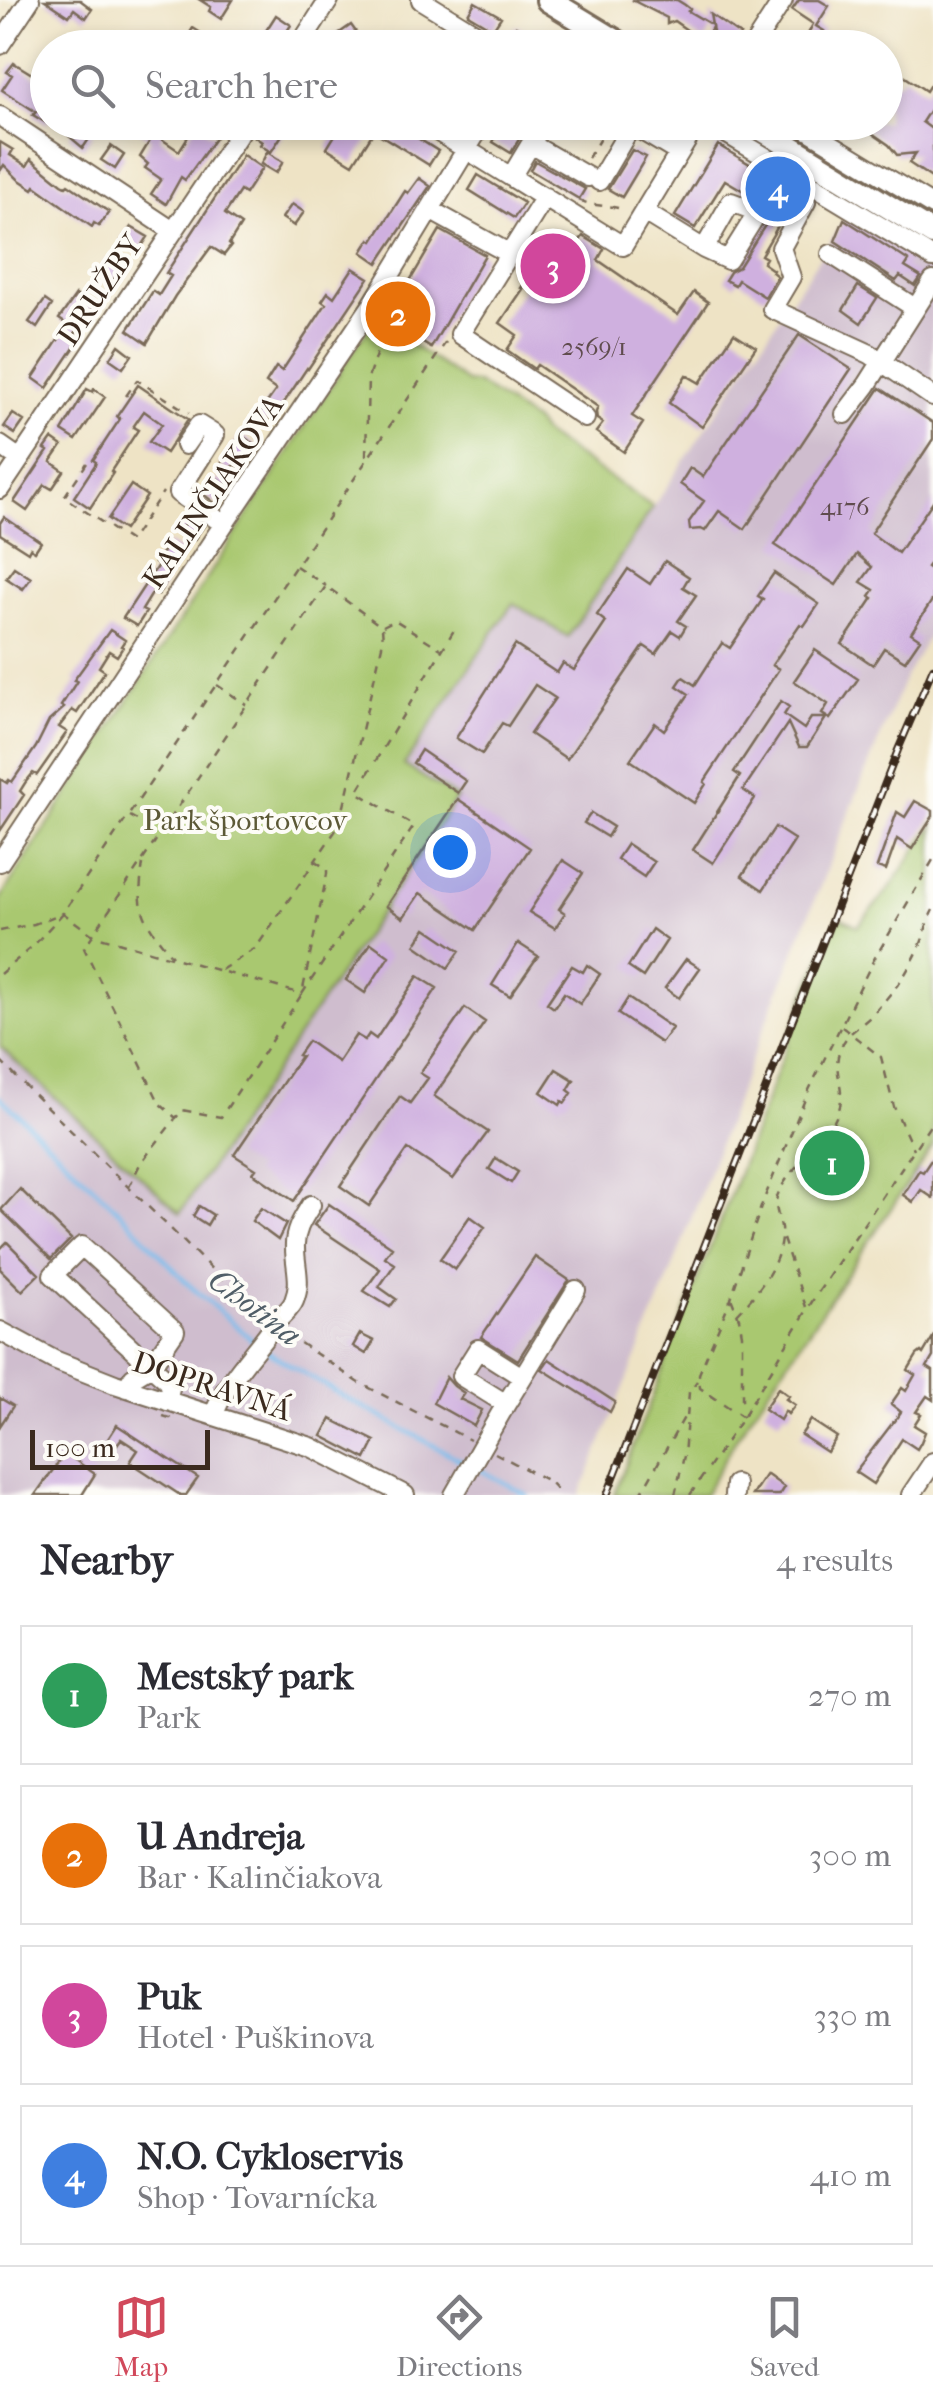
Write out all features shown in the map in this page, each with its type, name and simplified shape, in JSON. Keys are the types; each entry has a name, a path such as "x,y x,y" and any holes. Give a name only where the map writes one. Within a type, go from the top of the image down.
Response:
{"main road":[{"path":"553,1 599,30"},
{"path":"766,140 933,234"}],"street":[{"path":"0,45 30,0"},
{"path":"309,30 329,0"},
{"path":"422,0 457,30"},
{"path":"763,30 782,0"},
{"path":"0,116 30,136"},
{"path":"36,140 173,231"},
{"name":"DRUŽBY","path":"0,489 235,140"},
{"path":"452,140 623,246 685,140"},
{"name":"KALINČIAKOVA","path":"0,862 372,305 474,140"},
{"path":"512,177 533,140"},
{"path":"531,144 589,177 617,140"},
{"path":"658,140 679,152"},
{"path":"763,140 933,258"},
{"path":"825,140 933,206"},
{"path":"545,197 460,334 585,418"},
{"path":"806,202 781,248 791,277 772,309 870,354 933,397"},
{"path":"430,210 510,254"},
{"path":"642,214 704,249"},
{"path":"832,254 915,308"},
{"path":"845,414 933,280"},
{"path":"185,445 200,425 215,435 168,488 224,524"},
{"path":"0,445 20,459"},
{"path":"214,1415 221,1395 292,1307 300,1286 294,1246 299,1224 312,1205"},
{"path":"126,1388 151,1366 175,1331 82,1246 53,1275 151,1366 167,1380 170,1388 165,1409"},
{"path":"459,1487 576,1290"},
{"name":"DOPRAVNÁ","path":"0,1331 54,1360 126,1388 165,1409 214,1415 311,1447 406,1495"},
{"path":"506,1404 461,1376 478,1349 522,1378"},
{"path":"912,1495 933,1462"}],"path":[{"path":"589,177 601,140"},
{"path":"576,199 602,208 642,214"},
{"path":"366,459 368,378 377,352 372,305"},
{"path":"0,974 63,913 444,343 460,334"},
{"path":"126,396 137,380 196,418 200,425"},
{"path":"88,463 64,497 130,541 168,488"},
{"path":"221,970 256,948 341,819 383,641 382,627 295,565"},
{"path":"176,1118 160,1104 84,948 326,586"},
{"path":"382,627 395,620 442,650"},
{"path":"357,792 454,630"},
{"path":"216,684 246,705"},
{"path":"129,1187 140,1164 182,1110 221,1117 414,826 348,787"},
{"path":"128,815 161,834"},
{"path":"144,858 142,914 173,957"},
{"path":"674,1495 684,1456 689,1392 698,1380 731,1298 768,1188 808,1092 873,961 933,860"},
{"path":"302,994 328,874 315,861"},
{"path":"807,1310 781,1233 776,1197 804,1157 832,1128 842,1093 836,1060 848,1034 871,1016 899,983 914,961 933,910"},
{"path":"63,913 93,935 302,994"},
{"path":"0,930 34,924 63,913"},
{"path":"841,1026 881,1057 894,1107 914,1151"},
{"path":"0,1061 273,1327 358,1382 550,1482 562,1495"},
{"path":"690,1495 933,1122"},
{"path":"737,1314 774,1264 781,1233"},
{"path":"731,1298 743,1352 742,1399 749,1408"},
{"path":"698,1380 707,1395 743,1417"},
{"path":"165,1409 186,1424"},
{"path":"640,1495 686,1414"}],"shaded area":[{"path":"847,216 933,268 933,614 928,622 933,629 905,677 855,798 672,1270 580,1495 0,1495 0,1045 386,902 456,798 404,766 514,602 567,637"}],"green space":[{"name":"Park športovcov","path":"374,319 468,383 485,388 536,423 543,433 653,507 568,637 513,603 404,765 457,798 180,1213 0,1047 0,899"},
{"path":"933,825 933,1146 737,1437 704,1495 614,1495 809,985 839,917 858,926 890,888"}],"building":[{"path":"45,0 80,0 92,9 86,18 74,9 69,16"},
{"path":"200,0 233,0 221,19"},
{"path":"632,0 677,0 712,25 710,14 733,30 687,30 674,21 667,24 667,18"},
{"path":"799,0 819,0 829,6 816,26 822,30 810,30 813,24 792,10"},
{"path":"475,2 501,17 493,29 468,14"},
{"path":"276,15 291,25 288,30 266,30"},
{"path":"14,63 30,73 30,108 2,90 12,75 7,72"},
{"path":"903,77 926,91 933,80 933,105 922,122 933,130 933,179 909,163 916,153 897,155 882,140 903,140"},
{"path":"150,140 163,140 179,151 186,140 214,140 185,180 181,177 166,204 151,194 161,179 145,168 148,164 140,157"},
{"path":"259,140 279,140 271,152 260,145"},
{"path":"332,140 368,140 353,164 327,148"},
{"path":"389,140 421,140 438,151 429,165"},
{"path":"494,140 519,140 511,153"},
{"path":"0,142 13,150 10,155 27,166 31,159 62,184 68,184 109,212 99,226 94,223 92,227 35,186 33,189 18,179 4,165 0,171"},
{"path":"718,145 788,187 776,210 725,180 695,228 675,216"},
{"path":"111,146 124,155 115,169 101,160"},
{"path":"632,150 646,157 622,197 608,189"},
{"path":"267,152 283,162 276,173 261,164"},
{"path":"243,155 262,168 245,194 240,191 225,214 241,225 231,246 224,255 211,247 147,343 128,330 153,291 159,295 171,276 166,273"},
{"path":"535,161 585,189 579,199 530,170"},
{"path":"478,175 524,203 514,218 469,190"},
{"path":"419,178 430,186 378,263 362,252 405,191 408,193"},
{"path":"292,204 304,212 294,226 282,218"},
{"path":"769,207 784,216 761,255 766,258 763,263 777,276 765,297 738,280 735,285 725,280 739,267 769,219"},
{"path":"844,219 909,261 905,267 921,277 915,286 900,276 896,281 835,241"},
{"path":"131,227 148,237 138,252 121,241"},
{"path":"440,230 485,255 431,348 386,320 400,298 413,307 422,293 408,284"},
{"path":"583,236 604,249 598,260 678,315 694,292 708,302 632,416 643,423 624,452 596,432 603,423 597,419 598,407 537,365 534,369 507,350 517,335 500,323 552,246 569,257"},
{"path":"108,259 121,268 111,284 97,274"},
{"path":"353,268 369,278 272,423 267,419 264,423 256,418 276,390 266,383 276,367 282,371 326,304 322,301 328,292 334,297"},
{"path":"858,286 877,298 861,323 843,310"},
{"path":"76,295 93,307 74,335 80,339 47,388 33,378 68,325 59,319"},
{"path":"45,300 52,305 37,328 29,322"},
{"path":"734,333 756,347 702,427 669,403 686,375 700,383"},
{"path":"799,335 851,369 745,529 719,511 705,531 690,530 689,522 704,501 680,484 690,468 703,477"},
{"path":"119,345 132,355 123,368 110,359"},
{"path":"138,385 188,419 166,453 149,442 162,424 144,411 133,427 138,430 90,508 74,497"},
{"path":"880,388 933,423 933,439 871,533 898,553 933,501 933,559 927,567 933,571 933,599 911,633 920,639 905,661 884,648 873,665 842,644 873,598 870,596 874,590 861,582 872,567 857,554 836,585 775,545"},
{"path":"87,389 105,397 76,440 62,431"},
{"path":"13,414 24,421 15,434 4,427"},
{"path":"241,435 257,446 242,469 235,464 230,472 220,465"},
{"path":"52,439 62,446 51,462 64,471 52,489 45,485 27,511 14,502"},
{"path":"218,479 230,487 216,504 203,494"},
{"path":"131,485 147,496 124,530 108,519"},
{"path":"190,516 204,526 194,540 180,530"},
{"path":"4,517 41,542 35,551 30,548 28,552 0,534"},
{"path":"168,544 183,553 158,595 153,592 137,626 123,618"},
{"path":"665,561 689,577 683,587 696,595 678,621 686,626 680,636 672,631 656,654 644,646 567,759 530,734 555,698 535,685 508,726 502,723 482,754 456,738 515,645 557,673 563,663 574,670 606,622 597,615 628,569 650,584"},
{"path":"14,567 31,578 23,589 6,578"},
{"path":"774,573 819,604 772,665 779,669 694,803 630,760 655,723 664,730 689,694 677,686 683,677 695,685 722,643 730,648 763,599 758,596"},
{"path":"110,630 125,640 123,647 117,656 109,651 99,667 105,671 77,713 72,710 59,727 67,732 37,775 33,773 25,783 20,791 24,795 0,831 0,779 12,782 49,721 64,708 61,706 77,681 74,680"},
{"path":"815,650 858,679 830,719 822,714 828,704 794,681"},
{"path":"781,701 789,707 784,715 804,729 811,718 826,718 807,747 799,747 788,723 743,790 755,798 713,863 693,850 740,776 734,772"},
{"path":"421,750 466,781 458,793 413,763"},
{"path":"458,799 530,848 475,930 420,893 403,918 386,906"},
{"path":"915,801 933,811 933,816 912,849 897,839 886,870 877,867 897,812 905,817"},
{"path":"591,813 613,827 607,837 584,823"},
{"path":"775,827 795,840 763,890 742,876"},
{"path":"627,844 654,862 644,877 617,859"},
{"path":"563,860 583,873 559,909 565,913 555,928 529,912"},
{"path":"426,928 460,951 448,968 415,945"},
{"path":"652,929 667,940 643,977 628,967"},
{"path":"371,943 389,956 365,993 346,980"},
{"path":"518,943 538,956 510,996 492,985"},
{"path":"686,959 700,968 679,998 665,988"},
{"path":"587,965 600,974 580,1004 564,993 554,1008 547,1003 572,966 583,972"},
{"path":"418,976 437,988 294,1201 253,1173 256,1169 234,1155 308,1041 338,1062 356,1035 365,1040 369,1034 376,1039"},
{"path":"628,998 672,1028 661,1043 618,1014"},
{"path":"465,1008 485,1022 434,1096 488,1132 453,1179 408,1149 369,1206 340,1186 400,1096 410,1103 428,1078 420,1073"},
{"path":"556,1069 574,1080 568,1090 572,1093 560,1105 541,1092"},
{"path":"933,1157 933,1198 921,1190 913,1202 903,1195"},
{"path":"496,1158 518,1172 511,1183 489,1169"},
{"path":"20,1189 71,1239 51,1259 1,1210"},
{"path":"329,1204 392,1247 385,1257 395,1264 379,1287 396,1299 390,1307 364,1291 380,1269 314,1225"},
{"path":"199,1206 213,1215 207,1225 193,1216"},
{"path":"261,1208 286,1224 278,1240 252,1221"},
{"path":"470,1216 485,1227 455,1270 440,1259"},
{"path":"7,1242 39,1274 22,1291 0,1269 0,1249"},
{"path":"535,1257 569,1280 518,1360 481,1337"},
{"path":"360,1334 374,1341 366,1354 353,1346"},
{"path":"933,1337 933,1357 927,1367 933,1371 933,1400 927,1396 916,1412 921,1414 914,1425 925,1432 921,1442 917,1449 902,1439 873,1484 855,1472 901,1412 891,1404 902,1388 906,1391 915,1375 908,1370"},
{"path":"549,1359 615,1402 610,1412 542,1369"},
{"path":"446,1377 464,1393 460,1399 482,1410 474,1426 433,1403"},
{"path":"778,1388 795,1405 780,1420 764,1409"},
{"path":"0,1398 13,1406 0,1426"},
{"path":"331,1419 375,1441 366,1459 322,1436"},
{"path":"811,1420 837,1437 827,1452 801,1435"},
{"path":"117,1425 198,1478 186,1495 180,1495 130,1462 138,1450 121,1439 112,1451 104,1445"},
{"path":"65,1453 95,1474 82,1495 35,1495"},
{"path":"766,1474 784,1487 779,1495 752,1495"}],"waterway":[{"name":"Chotina","path":"0,1097 123,1215 189,1285 256,1343"},
{"name":"Chotina","path":"263,1349 464,1462"},
{"name":"Chotina","path":"477,1468 527,1495"}],"railway":[{"path":"607,1495 933,668"}],"place":[{"name":"N.O. Cykloservis","path":"778,189"},
{"name":"Puk","path":"553,266"},
{"name":"U Andreja","path":"398,314"},
{"name":"Mestský park","path":"832,1163"}]}
